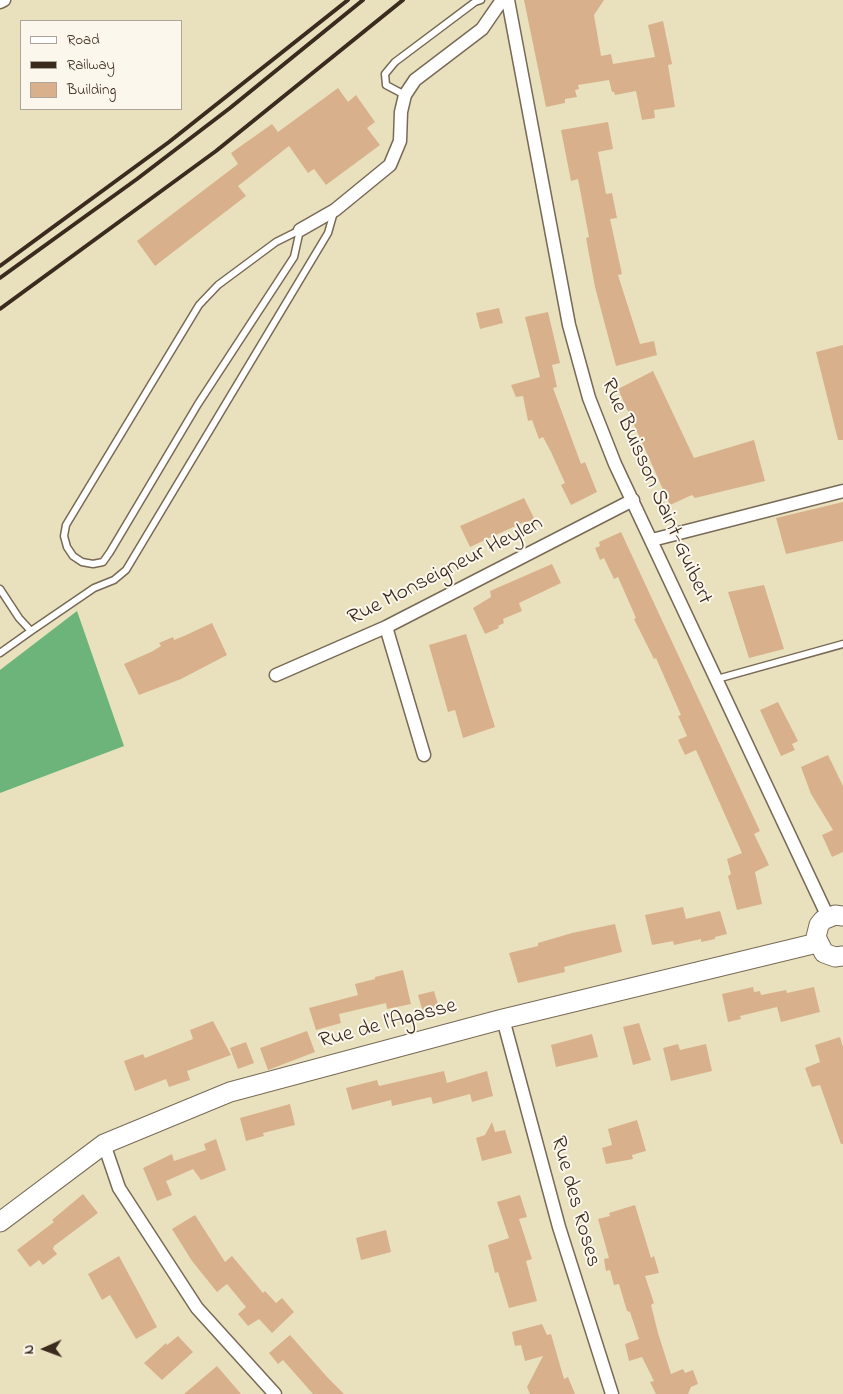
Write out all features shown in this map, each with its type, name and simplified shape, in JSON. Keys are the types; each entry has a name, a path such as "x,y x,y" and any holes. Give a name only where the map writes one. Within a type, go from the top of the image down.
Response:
{"street":[{"path":"0,2 4,0"},
{"path":"300,230 335,210 390,165 400,141 401,112 405,95 415,80 482,29 502,0"},
{"name":"Rue Buisson Saint-Guibert","path":"508,0 569,325 589,398 602,432 716,679 836,917"},
{"path":"652,540 843,491"},
{"name":"Rue Monseigneur Heylen","path":"276,675 386,627 633,500"},
{"path":"386,627 424,755"},
{"path":"836,917 819,925 816,937 817,943 824,953 842,959"},
{"name":"Rue de l'Agasse","path":"0,1222 104,1144 230,1092 503,1019 817,943"},
{"name":"Rue des Roses","path":"503,1019 559,1227 612,1394"},
{"path":"104,1144 119,1188 197,1308 275,1394"}],"lane":[{"path":"405,95 386,85 385,74 395,62 475,2 481,0"},
{"path":"0,653 66,606 94,588 114,580 126,570 328,233 335,210"},
{"path":"300,230 294,257 207,389 110,552 103,562 93,564 82,562 73,556 67,547 64,536 66,526 199,305 218,285 276,242 300,230"},
{"path":"0,589 19,618 31,631"},
{"path":"716,679 843,644"}],"green space":[{"path":"77,611 124,746 0,793 0,670"}],"building":[{"path":"524,0 604,0 594,15 601,56 611,54 613,64 655,57 648,25 663,21 672,64 668,65 675,107 654,110 655,118 642,120 636,91 615,95 612,92 609,80 578,85 579,89 575,90 577,97 565,99 565,103 546,107"},
{"path":"338,88 348,102 356,95 375,122 367,128 380,145 326,185 314,169 308,173 289,146 238,186 246,196 155,266 137,241 238,164 231,153 272,124 278,132"},
{"path":"608,122 613,149 598,152 606,194 612,193 617,218 610,219 622,274 618,275 640,344 654,341 657,355 616,366 595,287 586,238 589,237 578,179 571,181 561,130"},
{"path":"499,308 503,323 480,329 476,313"},
{"path":"548,312 560,363 552,365 557,387 553,388 581,464 585,462 597,492 571,505 561,485 565,483 551,452 543,437 539,439 532,420 528,421 523,396 516,397 511,385 540,377 525,317"},
{"path":"843,345 843,440 838,440 816,352"},
{"path":"653,371 694,458 754,440 765,481 695,498 692,495 670,505 618,389"},
{"path":"524,498 535,520 524,522 470,547 460,526"},
{"path":"843,502 843,541 786,554 776,518"},
{"path":"621,532 760,831 754,834 769,865 755,872 762,904 737,910 728,876 731,874 727,859 742,853 696,750 685,755 678,740 687,736 678,716 681,715 656,658 654,659 634,619 636,618 618,577 614,579 604,558 600,560 595,548 600,546 599,542"},
{"path":"552,564 561,583 519,603 522,611 503,619 504,623 498,626 499,628 485,634 473,608 491,597 490,591"},
{"path":"764,585 784,649 749,658 728,592"},
{"path":"212,623 227,655 181,679 139,695 124,664 153,651 161,646 159,643 173,637 174,640"},
{"path":"466,634 495,727 463,738 455,710 448,712 429,645"},
{"path":"778,702 798,741 792,744 795,750 781,756 760,710"},
{"path":"828,755 843,786 843,852 832,857 822,835 833,830 811,794 801,767"},
{"path":"683,907 686,919 720,911 727,934 701,942 701,939 674,945 673,941 652,945 645,915"},
{"path":"615,924 622,952 564,967 565,972 518,983 509,953 538,946 538,943 572,933"},
{"path":"403,970 411,1004 387,1009 386,1003 339,1014 341,1023 316,1030 309,1008 358,995 355,984"},
{"path":"753,987 754,992 760,991 761,995 786,990 787,993 814,987 820,1012 781,1022 777,1007 740,1016 741,1019 728,1022 722,994"},
{"path":"434,991 440,1011 424,1016 418,995"},
{"path":"213,1021 231,1055 187,1071 190,1080 169,1087 166,1079 135,1091 124,1061 143,1054 145,1058 193,1039 190,1030"},
{"path":"639,1023 651,1060 633,1065 623,1027"},
{"path":"307,1031 315,1052 268,1070 260,1048"},
{"path":"592,1034 598,1057 556,1067 551,1045"},
{"path":"840,1037 843,1047 843,1144 841,1144 820,1085 812,1087 805,1068 820,1062 815,1045"},
{"path":"246,1042 254,1063 238,1069 230,1048"},
{"path":"678,1044 680,1050 706,1044 712,1071 671,1081 663,1048"},
{"path":"444,1071 447,1083 487,1071 493,1096 472,1102 470,1094 433,1104 431,1097 392,1106 391,1100 352,1110 346,1088 377,1080 379,1086"},
{"path":"290,1104 295,1125 263,1133 264,1136 246,1141 240,1118"},
{"path":"637,1120 646,1151 632,1155 633,1159 606,1164 602,1148 612,1145 608,1129"},
{"path":"492,1122 495,1132 505,1130 512,1153 482,1161 476,1138 485,1135"},
{"path":"216,1139 226,1170 201,1180 193,1169 166,1181 172,1195 157,1201 143,1168 172,1154 174,1161 206,1150 204,1144"},
{"path":"83,1194 98,1213 54,1246 53,1249 57,1254 43,1265 39,1260 30,1267 17,1250 54,1222 52,1220"},
{"path":"520,1195 527,1217 519,1219 532,1259 526,1261 537,1301 509,1308 498,1272 495,1273 488,1245 509,1238 497,1202"},
{"path":"635,1205 651,1258 654,1256 659,1273 645,1276 654,1303 651,1305 658,1333 671,1374 683,1369 685,1373 693,1370 698,1384 691,1387 688,1394 656,1394 650,1382 654,1381 642,1357 629,1361 625,1344 639,1339 630,1312 627,1311 619,1284 614,1285 610,1270 606,1271 604,1259 609,1258 598,1219 610,1216 609,1213"},
{"path":"195,1215 225,1262 232,1256 263,1293 265,1291 276,1303 282,1298 294,1312 272,1333 259,1319 248,1326 238,1314 246,1307 227,1284 217,1292 192,1261 172,1229"},
{"path":"386,1230 391,1252 361,1260 356,1238"},
{"path":"119,1256 157,1327 136,1339 110,1295 102,1300 88,1274"},
{"path":"542,1324 547,1335 551,1334 564,1379 568,1377 575,1394 530,1394 527,1387 543,1356 525,1361 521,1345 515,1346 512,1332"},
{"path":"290,1335 344,1394 313,1394 283,1360 278,1364 269,1353"},
{"path":"178,1336 193,1352 162,1380 144,1363 166,1343 167,1345"},
{"path":"217,1366 241,1394 184,1394"}],"railway":[{"path":"0,266 169,142 348,0"},
{"path":"0,278 137,179 230,108 363,0"},
{"path":"0,309 216,151 403,0"}]}
